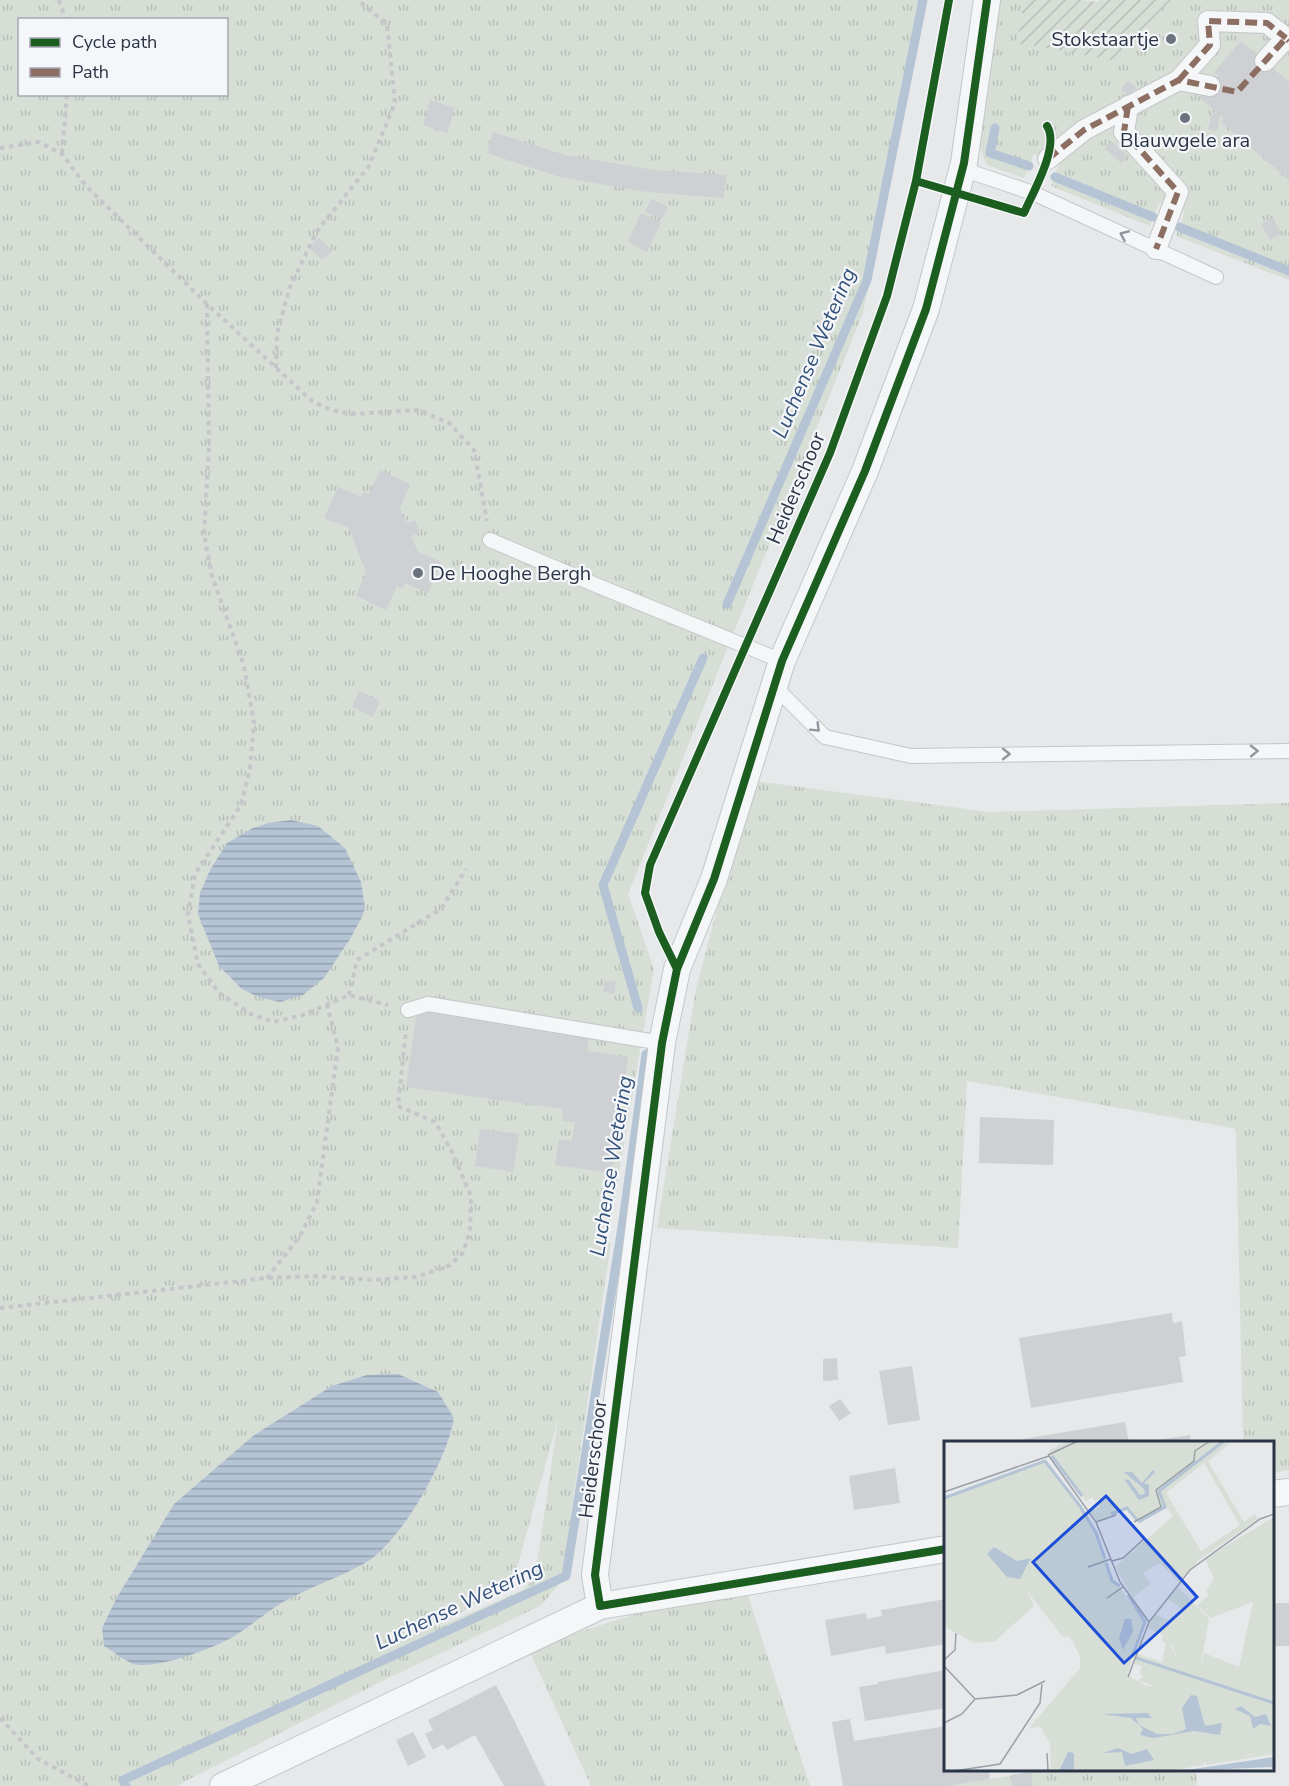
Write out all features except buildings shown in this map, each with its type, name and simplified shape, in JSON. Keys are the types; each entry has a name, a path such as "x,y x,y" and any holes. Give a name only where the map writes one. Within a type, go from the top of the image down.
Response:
{"street":[{"name":"Heiderschoor","path":"600,1606 595,1575 662,1043 677,969 714,879 782,662 865,471 926,309 962,169 987,0"},
{"path":"1048,159 1084,130 1179,80 1210,45 1208,21 1267,23 1287,40 1265,61"},
{"path":"1179,80 1210,86"},
{"path":"1128,106 1124,132 1178,192 1156,249"},
{"path":"1274,1494 1289,1492"},
{"path":"223,1786 600,1606 944,1549"}],"lane":[{"path":"962,169 1033,194 1216,276"},
{"path":"490,540 782,662"},
{"path":"775,687 825,737 911,756 1289,750"},
{"path":"408,1010 428,1004 662,1043"}],"path":[{"path":"59,0 65,18"},
{"path":"276,369 277,333 290,287 317,231 369,166 395,102 387,24 358,0"},
{"path":"62,154 67,96"},
{"path":"0,148 39,142 62,154 86,186 207,304 312,401 330,410 352,414 419,410 449,423 474,450 490,540"},
{"path":"0,1308 267,1278 314,1276 373,1280 417,1277 450,1265 463,1253 470,1231 471,1196 435,1122 398,1106 408,1010 349,995 303,1015 273,1022 251,1014 219,993 198,964 188,915 195,874 241,805 250,768 254,723 244,666 212,576 204,534 209,448 207,304"},
{"path":"349,995 357,960 441,909 466,869"},
{"path":"267,1278 300,1236 317,1202 338,1047 327,1005"},
{"path":"0,1718 38,1759 89,1786"}],"green space":[{"path":"0,0 927,0 863,313 628,894 654,969 606,1242 611,1242 563,1569 558,1586 540,1606 378,1683 176,1786 0,1786","holes":["558,1420 535,1577 523,1590 433,1629 513,1582"]},
{"path":"1000,0 1024,0 1017,42 1112,60 1171,0 1289,0 1289,280 1176,236 1185,212 1159,203 1150,226 1051,186 1059,164 1034,154 1024,178 987,165 979,145"},
{"path":"1024,0 1098,2 1099,0 1171,0 1112,60 1017,43"},
{"path":"754,781 990,812 1289,803 1289,1470 1274,1473 1274,1441 1243,1441 1236,1131 1233,1128 967,1081 958,1248 657,1228 696,989 737,834"},
{"path":"747,1593 810,1786 591,1786 529,1650 636,1614"},
{"path":"1039,1771 1196,1771 1197,1786 949,1786"}],"water":[{"path":"291,820 318,826 345,848 361,882 365,907 350,939 324,978 303,995 280,1002 258,997 242,989 219,966 198,914 200,893 210,870 227,843 253,828 268,823"},
{"path":"398,1374 438,1392 454,1418 450,1435 433,1477 408,1519 379,1552 365,1563 283,1602 231,1638 196,1653 166,1662 140,1665 131,1663 104,1646 102,1628 116,1599 174,1504 253,1436 332,1386 367,1375"}],"waterway":[{"name":"Luchense Wetering","path":"727,604 867,280 923,0"},
{"path":"995,128 990,153 1029,166"},
{"path":"1055,177 1153,217"},
{"path":"1179,227 1289,271"},
{"name":"Luchense Wetering","path":"638,1008 603,885 703,658"},
{"name":"Luchense Wetering","path":"126,1786 123,1780 566,1576 623,1221 646,1054"}],"marked path":[{"path":"1179,80 1210,45 1208,21 1267,23 1286,38"},
{"path":"1048,159 1084,130 1179,80 1237,92 1286,38 1289,41"},
{"path":"1128,106 1124,132 1178,192 1156,249"}],"cycle path":[{"path":"677,969 659,932 645,893 650,865 830,453 887,296 916,181 949,0"},
{"path":"944,1549 600,1606 595,1575 662,1043 677,969 714,879 782,661 865,471 926,309 964,163 987,0"},
{"path":"916,181 1024,213 1048,157 1050,135 1047,126"}],"place":[{"name":"Stokstaartje","path":"1171,39"},
{"name":"Blauwgele ara","path":"1185,118"},
{"name":"De Hooghe Bergh","path":"418,573"}]}
